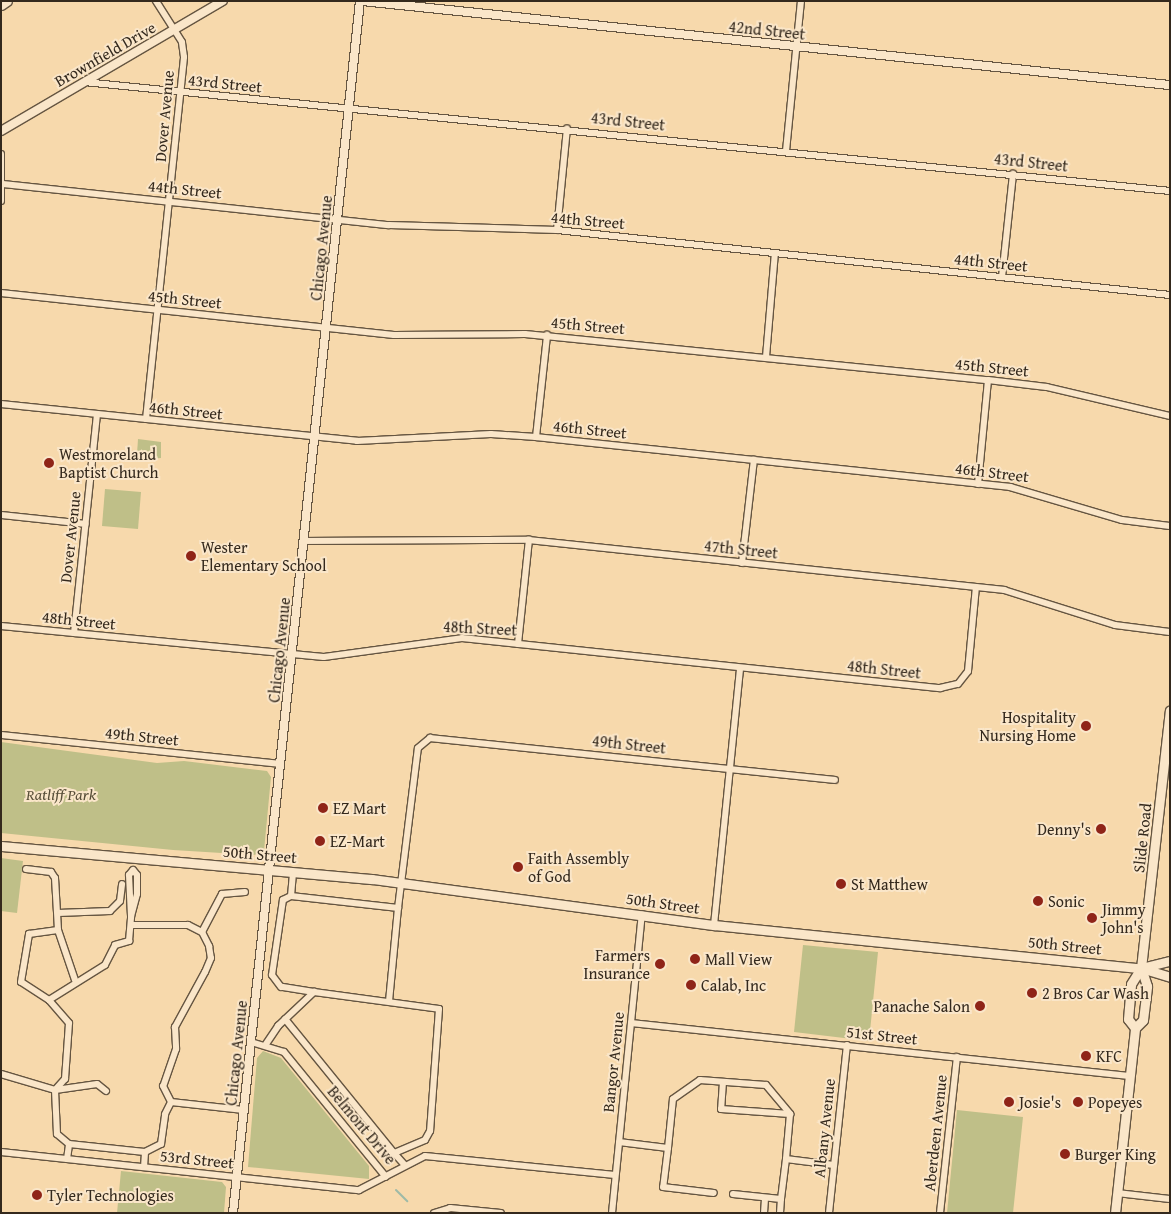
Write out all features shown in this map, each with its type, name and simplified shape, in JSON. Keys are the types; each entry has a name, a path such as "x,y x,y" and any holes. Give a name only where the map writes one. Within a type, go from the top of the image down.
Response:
{"main road":[{"path":"1,5 7,1"},
{"name":"Slide Road","path":"1115,1213 1135,1028 1143,1020 1147,986 1141,968 1170,711"},
{"name":"50th Street","path":"1,846 403,883 714,925 1141,968 1170,977"},
{"name":"50th Street","path":"1141,968 1170,961"},
{"name":"Slide Road","path":"1135,1028 1128,1018 1131,984 1141,968"}],"street":[{"name":"Dover Avenue","path":"146,419 184,57 174,30 156,1"},
{"name":"Brownfield Drive","path":"1,131 223,1"},
{"name":"42nd Street","path":"361,1 1170,85"},
{"name":"Chicago Avenue","path":"233,1213 361,1"},
{"path":"786,150 801,1"},
{"name":"43rd Street","path":"84,82 349,110 567,128 1170,191"},
{"path":"557,230 567,128"},
{"path":"1,154 3,184 1,201"},
{"path":"1002,277 1012,174"},
{"name":"44th Street","path":"3,184 422,227 557,230 1170,295"},
{"path":"766,357 775,253"},
{"name":"45th Street","path":"1,293 394,335 547,335 988,380 1046,387 1170,416"},
{"path":"536,437 547,335"},
{"path":"978,484 988,380"},
{"name":"46th Street","path":"1,404 357,441 491,434 536,437 1030,490 1122,520 1170,526"},
{"name":"Dover Avenue","path":"74,633 97,414"},
{"path":"742,563 754,460"},
{"path":"1,515 86,524"},
{"path":"518,644 529,540"},
{"name":"47th Street","path":"304,541 529,540 976,587 1022,594 1114,626 1170,632"},
{"name":"48th Street","path":"1,626 324,658 446,638 940,688 958,684 968,671 976,587"},
{"path":"714,925 740,668"},
{"name":"49th Street","path":"1,735 281,764"},
{"name":"49th Street","path":"403,883 422,744 436,738 835,780"},
{"path":"26,869 51,872 56,878 58,930 75,980"},
{"path":"49,1000 75,980 105,965 113,947 129,941 131,916 128,875 133,870 137,875 137,894 131,916"},
{"path":"291,896 293,872"},
{"path":"389,1001 398,908 403,883"},
{"path":"58,913 110,911 120,902 122,884"},
{"path":"171,1102 163,1086 176,1049 175,1028 211,958 202,932 222,894 245,892"},
{"path":"394,1153 428,1137 442,1014 432,1006 281,987 272,975 283,900 291,896 398,908"},
{"name":"Bangor Avenue","path":"612,1213 642,915"},
{"path":"131,925 172,923 202,932"},
{"path":"58,930 29,934 25,939 21,982 49,1000 70,1029 65,1079 55,1090 54,1124 68,1144 67,1159"},
{"path":"266,1044 285,1019 314,992"},
{"path":"285,1019 404,1164"},
{"name":"51st Street","path":"631,1023 1129,1076"},
{"name":"Belmont Drive","path":"251,1042 266,1044 284,1052 386,1177 404,1164 437,1156 615,1175"},
{"name":"Albany Avenue","path":"829,1213 847,1046"},
{"name":"Aberdeen Avenue","path":"940,1213 957,1057"},
{"path":"1,1074 55,1090 98,1084 106,1091"},
{"path":"714,1193 664,1188 673,1099 700,1080 766,1086 790,1114 780,1213"},
{"path":"723,1082 721,1109 790,1114"},
{"path":"171,1102 244,1110"},
{"path":"68,1144 145,1152 161,1144 165,1114 171,1102"},
{"path":"619,1142 668,1148"},
{"name":"53rd Street","path":"1,1152 359,1190 386,1177"},
{"path":"144,1167 145,1152"},
{"path":"786,1159 834,1165"},
{"path":"1117,1193 1170,1199"},
{"path":"733,1194 781,1199"},
{"path":"764,1213 765,1198"},
{"path":"434,1213 450,1208 501,1213"}],"green space":[{"path":"138,439 161,442 161,458 147,459 137,454"},
{"path":"105,489 141,492 138,529 102,526"},
{"name":"Ratliff Park","path":"1,742 157,763 184,761 267,771 271,777 264,851 254,855 173,850 1,833"},
{"path":"1,858 23,861 17,913 1,911"},
{"path":"803,945 878,952 869,1041 794,1032"},
{"path":"263,1051 281,1058 369,1166 369,1179 248,1167 257,1058"},
{"path":"957,1110 1023,1117 1013,1213 947,1213"},
{"path":"121,1171 222,1182 226,1187 224,1213 117,1213"}],"waterway":[{"path":"396,1190 407,1201"}],"place":[{"name":"Westmoreland Baptist Church","path":"49,463"},
{"name":"Wester Elementary School","path":"191,556"},
{"name":"Hospitality Nursing Home","path":"1086,726"},
{"name":"EZ Mart","path":"323,808"},
{"name":"Denny's","path":"1101,829"},
{"name":"EZ-Mart","path":"320,841"},
{"name":"Faith Assembly of God","path":"518,867"},
{"name":"St Matthew","path":"841,884"},
{"name":"Sonic","path":"1038,901"},
{"name":"Jimmy John's","path":"1092,918"},
{"name":"Mall View","path":"695,959"},
{"name":"Farmers Insurance","path":"660,964"},
{"name":"Calab, Inc","path":"691,985"},
{"name":"2 Bros Car Wash","path":"1032,993"},
{"name":"Panache Salon","path":"980,1006"},
{"name":"KFC","path":"1086,1056"},
{"name":"Josie's","path":"1009,1102"},
{"name":"Popeyes","path":"1078,1102"},
{"name":"Burger King","path":"1065,1154"},
{"name":"Tyler Technologies","path":"37,1195"}]}
